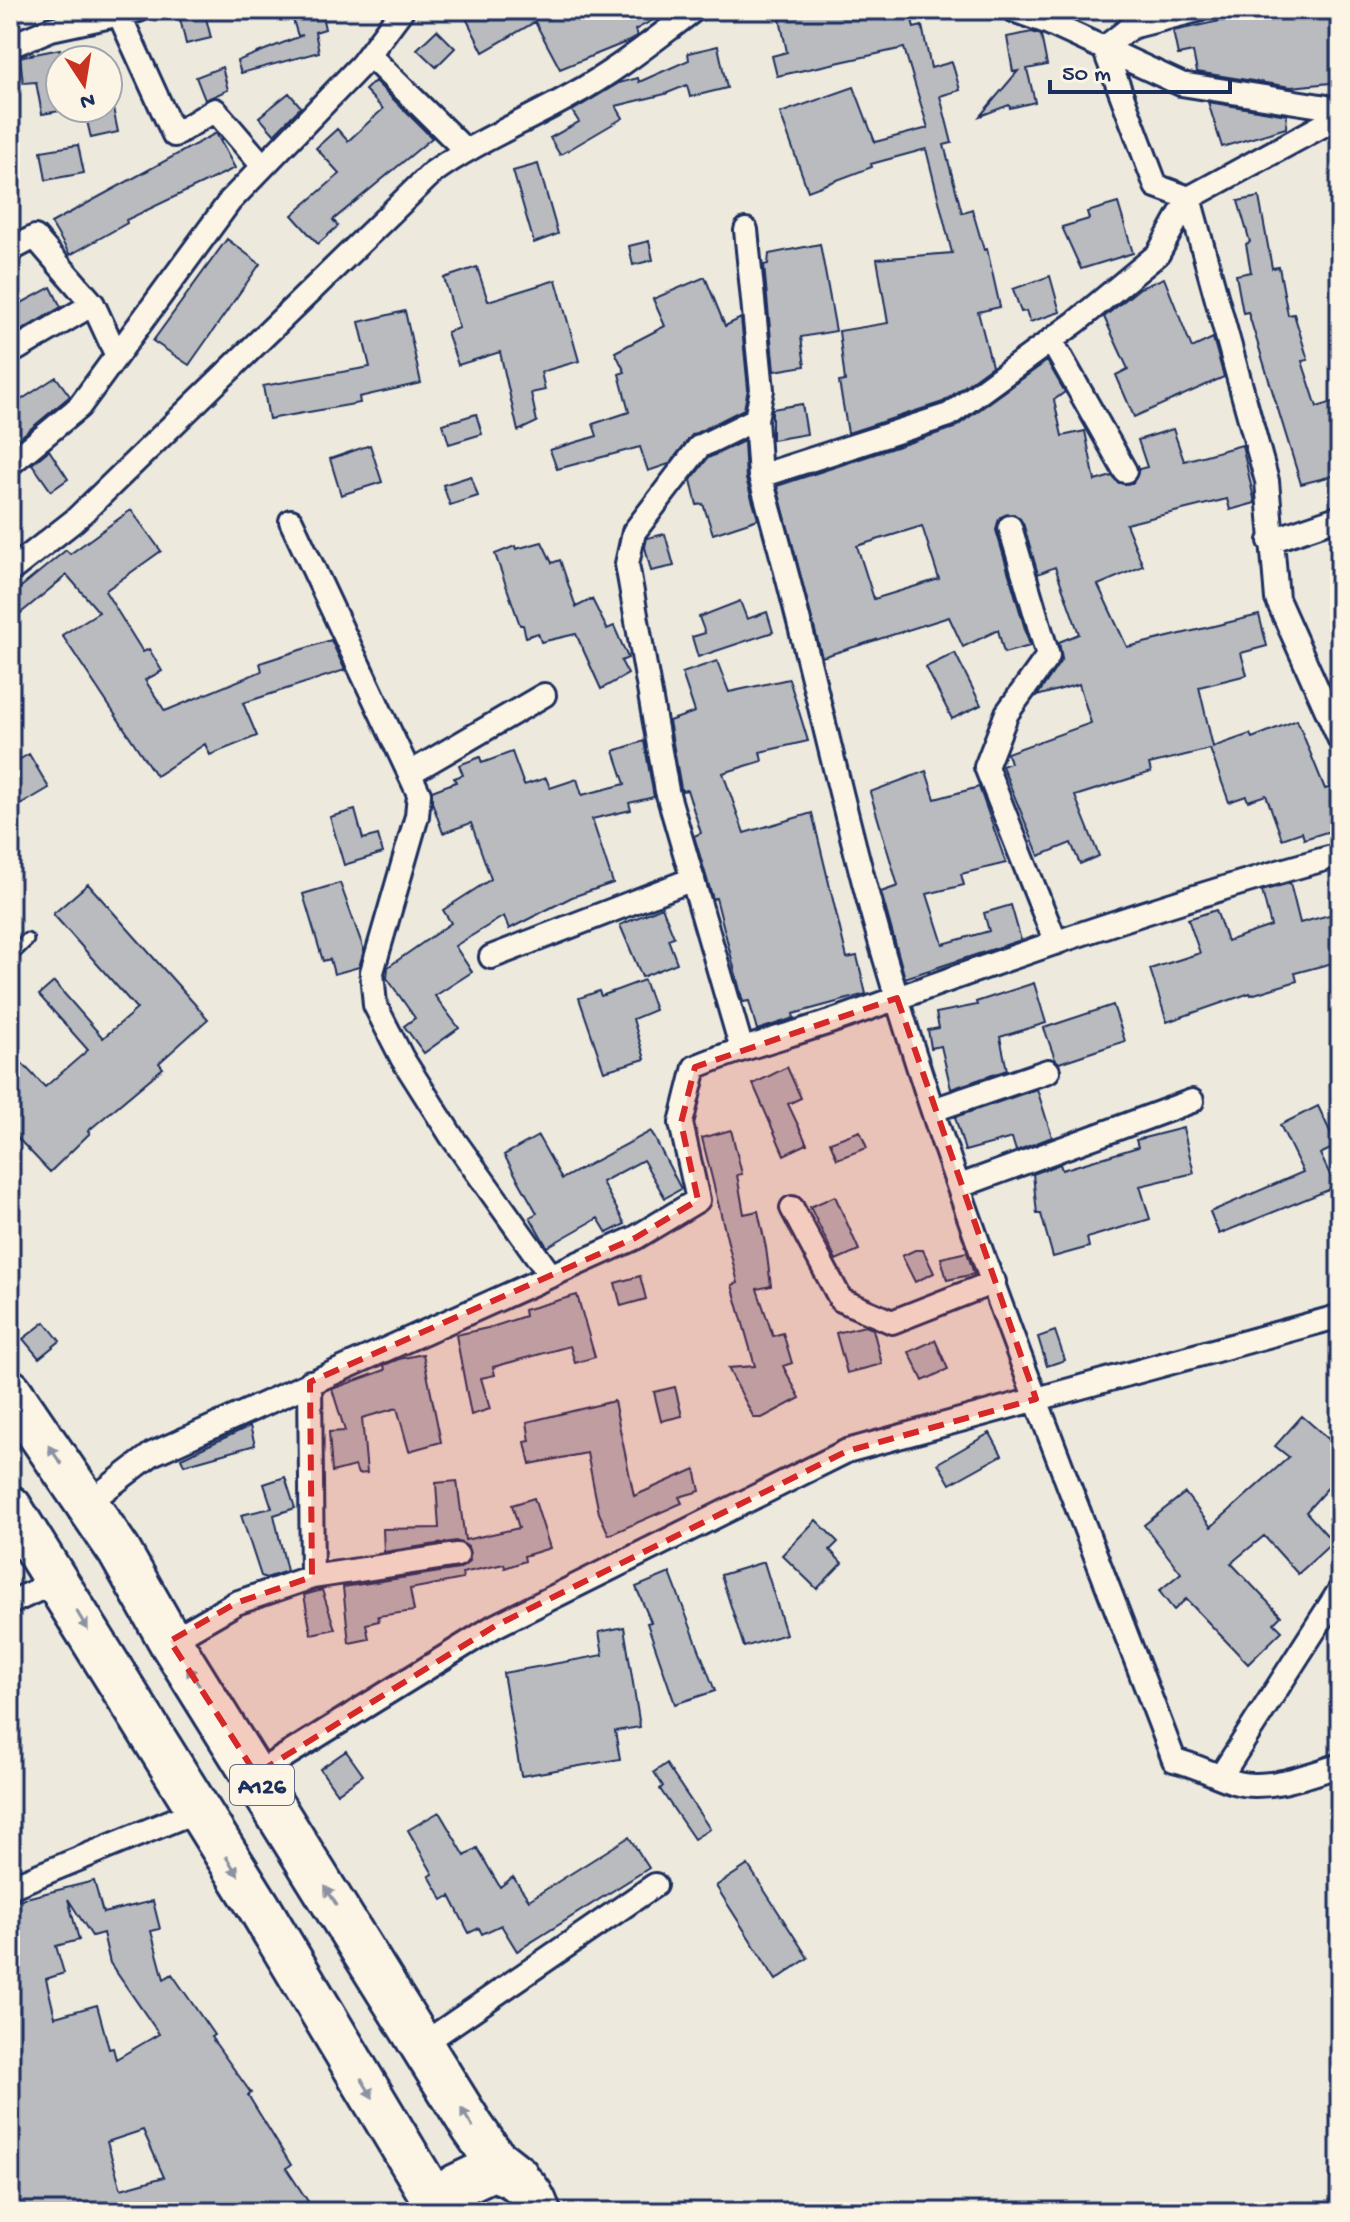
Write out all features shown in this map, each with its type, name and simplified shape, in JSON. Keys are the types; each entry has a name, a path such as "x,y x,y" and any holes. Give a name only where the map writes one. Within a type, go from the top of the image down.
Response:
{"highway":[{"name":"A126","path":"10,1391 88,1503 170,1641 494,2158 517,2176 533,2195 539,2212"},
{"name":"A126","path":"10,1507 59,1580 196,1811 259,1907 442,2212"},
{"name":"A126","path":"442,2212 456,2186 470,2176 492,2169 517,2176"}],"street":[{"path":"10,464 79,407 230,201 369,55 402,10"},
{"path":"10,571 75,520 432,173 464,149 585,88 624,64 694,10"},
{"path":"1013,10 1049,16 1104,48 1181,84 1340,109"},
{"path":"1104,48 1131,27 1198,10"},
{"path":"10,46 51,29 129,12 174,135 215,110 263,166"},
{"path":"1104,48 1156,186 1189,198"},
{"path":"369,55 464,149"},
{"path":"760,476 949,415 1051,340 1158,254 1189,198 1340,116"},
{"path":"1189,198 1267,481 1277,599 1340,740"},
{"path":"746,230 762,390 756,419 760,476 897,998 933,1110 1036,1399 1174,1760 1237,1783 1294,1781 1340,1765"},
{"path":"10,250 35,237 93,304 116,354"},
{"path":"10,353 93,304"},
{"path":"1051,340 1125,471"},
{"path":"741,1046 667,791 627,564 634,532 699,447 756,419"},
{"path":"1270,541 1340,517"},
{"path":"291,521 419,794 417,816 372,972 375,1005 402,1058 452,1137 551,1276"},
{"path":"1010,527 1048,656 1007,713 986,767 1056,943"},
{"path":"410,773 544,695"},
{"path":"88,1503 152,1454 635,1238 698,1200 681,1123 695,1067 741,1046 815,1028 1056,943 1340,855"},
{"path":"491,957 693,879"},
{"path":"933,1110 1048,1071"},
{"path":"960,1186 1192,1101"},
{"path":"792,1208 841,1300 892,1322 994,1282"},
{"path":"256,1774 495,1626 847,1451 1337,1317"},
{"path":"310,1382 312,1577"},
{"path":"170,1641 236,1603 312,1577 457,1555"},
{"path":"10,1603 59,1580"},
{"path":"1221,1776 1340,1590"},
{"path":"10,1887 196,1811"},
{"path":"423,2044 655,1885"}],"lane":[{"path":"10,956 27,940"}],"highlighted area":[{"path":"897,998 1036,1399 847,1451 495,1626 256,1774 170,1641 236,1603 312,1577 310,1382 635,1238 698,1200 681,1123 695,1067"}],"building":[{"path":"178,10 204,10 211,38 186,44"},
{"path":"290,10 321,10 325,29 315,32 319,52 241,73 237,61 303,35 298,36"},
{"path":"462,10 671,10 635,30 637,36 629,41 560,69 535,22 483,52"},
{"path":"778,10 910,10 914,28 922,26 931,68 952,62 960,90 940,96 952,143 944,145 962,213 972,209 984,250 987,249 1000,307 978,312 992,366 943,402 848,433 839,382 845,381 839,331 888,323 877,259 952,253 926,149 871,164 872,167 808,191 780,113 854,87 875,142 928,128 904,48 777,76 772,56 787,52"},
{"path":"1247,10 1340,10 1340,82 1291,87 1197,72 1193,52 1178,55 1173,31 1248,15"},
{"path":"437,30 455,48 436,67 417,49"},
{"path":"1032,32 1041,35 1047,65 1027,69 1035,102 1010,108 1009,105 980,116 1018,71 1013,72 1007,37"},
{"path":"718,46 727,88 690,97 687,85 616,106 623,118 560,155 550,138 579,122 572,111 619,83 638,78 639,82 689,60 688,53"},
{"path":"44,52 44,114 36,82 23,83 20,57"},
{"path":"222,67 228,90 205,100 196,77"},
{"path":"375,81 432,138 333,220 338,226 318,244 292,215 340,174 316,148 337,129 348,141 383,109 365,90"},
{"path":"289,93 301,107 274,134 259,117"},
{"path":"1208,102 1287,115 1286,128 1222,147"},
{"path":"88,124 116,124 118,132 91,138"},
{"path":"216,133 235,168 126,220 127,223 70,255 51,223"},
{"path":"78,145 84,173 46,180 41,151"},
{"path":"538,164 558,234 534,243 513,171"},
{"path":"1259,197 1272,268 1279,267 1288,315 1294,314 1308,360 1302,361 1317,407 1340,400 1340,474 1301,484 1248,312 1243,313 1236,275 1251,272 1246,244 1250,242 1238,201"},
{"path":"1118,203 1133,253 1081,269 1062,227 1089,219 1087,212"},
{"path":"227,239 260,264 189,365 153,341"},
{"path":"649,241 653,260 633,265 629,246"},
{"path":"820,244 836,331 801,337 805,366 774,371 764,265 768,264 769,254"},
{"path":"477,267 488,301 556,280 579,361 541,372 545,390 531,393 537,422 518,431 500,352 458,365 447,332 459,328 444,278"},
{"path":"1050,276 1060,312 1030,322 1026,311 1021,312 1013,289"},
{"path":"705,277 725,326 741,318 748,389 744,409 692,435 669,464 648,471 640,447 557,469 550,450 597,436 593,424 629,412 619,374 625,372 615,352 665,326 653,299"},
{"path":"1164,278 1192,348 1213,338 1224,377 1134,417 1116,375 1128,369 1104,317 1140,288"},
{"path":"51,287 61,307 10,337 10,309"},
{"path":"405,311 421,383 359,397 360,403 269,419 263,386 370,367 359,322"},
{"path":"1047,361 1065,392 1054,400 1062,436 1085,431 1095,481 1112,476 1119,483 1133,483 1139,469 1147,467 1138,440 1173,429 1184,461 1242,445 1255,503 1230,510 1227,499 1126,524 1143,566 1098,585 1127,647 1259,615 1267,646 1241,653 1247,675 1199,687 1213,747 1250,734 1252,738 1297,720 1325,789 1336,786 1340,799 1340,828 1304,839 1302,832 1282,839 1266,795 1248,801 1246,796 1229,802 1210,749 1149,764 1151,772 1075,796 1099,856 1080,864 1071,843 1039,856 1002,766 1010,763 1007,753 1091,723 1079,684 1037,696 1062,659 1059,642 1079,634 1055,567 1038,574 1023,523 1014,514 1000,517 996,530 1030,646 1004,653 998,630 963,647 949,617 822,657 777,486 954,428","holes":["922,526 939,579 874,599 857,546"]},
{"path":"56,377 70,396 10,446 10,407"},
{"path":"802,404 807,434 772,440 772,409"},
{"path":"476,414 482,434 449,444 443,424"},
{"path":"744,441 746,479 758,519 713,534 703,504 697,505 691,480 708,458"},
{"path":"370,445 382,482 341,495 330,459"},
{"path":"49,450 68,479 51,491 32,464"},
{"path":"471,476 478,496 450,505 443,485"},
{"path":"131,510 161,551 105,591 143,652 149,649 162,671 145,680 165,711 262,671 260,663 331,640 345,670 243,703 257,736 210,755 205,744 156,776 62,635 99,612 67,575 10,622 10,596 66,550 70,554"},
{"path":"665,534 674,566 651,571 645,547 647,538"},
{"path":"542,542 552,563 560,560 576,607 592,599 607,629 614,626 628,658 621,661 628,674 601,689 576,634 541,642 538,633 526,637 523,625 520,625 495,554 515,546 516,549"},
{"path":"740,601 747,619 767,612 773,632 698,657 692,637 705,633 699,617"},
{"path":"955,653 981,705 952,719 926,667"},
{"path":"717,661 729,692 789,679 808,741 760,752 762,761 723,773 744,833 812,813 847,958 857,956 866,994 793,1014 794,1018 757,1030 749,1001 743,1002 716,898 713,899 694,836 701,833 687,790 682,791 681,788 669,721 695,712 682,673"},
{"path":"644,741 654,797 629,803 631,810 592,819 613,883 572,897 509,929 504,916 455,946 472,972 435,996 459,1028 424,1053 404,1026 415,1018 387,978 388,967 451,923 443,910 491,879 471,823 443,833 432,802 432,791 456,782 454,778 463,775 459,765 480,757 482,763 512,752 524,785 546,778 550,788 577,779 582,795 625,784 614,751"},
{"path":"29,754 49,788 10,811 10,765"},
{"path":"926,771 935,799 979,787 1006,863 961,874 964,885 927,894 943,944 989,931 984,913 1011,905 1021,940 905,978 881,892 898,886 870,792"},
{"path":"355,810 363,839 378,835 383,853 344,865 330,817"},
{"path":"340,883 364,950 359,967 334,974 330,959 323,961 303,894"},
{"path":"1290,883 1300,923 1340,912 1340,961 1295,973 1297,981 1250,993 1167,1022 1150,969 1200,953 1188,919 1216,910 1227,941 1271,926 1262,891"},
{"path":"88,884 208,1019 159,1063 163,1068 88,1131 90,1133 50,1172 10,1130 10,1051 45,1087 88,1050 39,995 54,982 103,1038 137,1009 53,914"},
{"path":"662,907 674,937 668,939 677,963 642,977 620,925"},
{"path":"644,980 655,1010 633,1019 645,1059 604,1071 579,998 599,991 601,996"},
{"path":"1034,983 1046,1023 1000,1037 1007,1070 951,1089 941,1046 931,1048 928,1030 939,1028 936,1013 977,1005 976,1002"},
{"path":"1113,1005 1125,1041 1059,1063 1055,1059 1044,1028"},
{"path":"787,1067 801,1098 788,1104 807,1144 784,1155 753,1084"},
{"path":"1037,1089 1052,1137 1016,1151 1012,1138 965,1151 955,1117"},
{"path":"1318,1106 1337,1146 1320,1154 1336,1187 1219,1234 1210,1212 1303,1172 1280,1125"},
{"path":"1183,1128 1194,1173 1140,1186 1150,1219 1087,1238 1089,1247 1053,1257 1041,1214 1037,1214 1033,1174 1060,1164 1062,1170 1138,1147 1136,1140"},
{"path":"731,1130 742,1174 737,1175 744,1214 758,1211 766,1248 771,1286 757,1289 773,1336 783,1333 792,1363 783,1366 800,1398 762,1418 754,1418 728,1368 755,1366 732,1285 738,1283 702,1138"},
{"path":"651,1131 681,1189 665,1198 643,1160 602,1182 625,1224 607,1233 598,1218 547,1247 530,1217 537,1213 504,1155 538,1136 562,1179"},
{"path":"860,1131 867,1148 837,1159 830,1142"},
{"path":"835,1196 859,1250 836,1260 810,1207"},
{"path":"923,1250 934,1273 915,1282 902,1256"},
{"path":"967,1252 974,1274 947,1280 941,1258"},
{"path":"640,1276 646,1299 621,1306 615,1283"},
{"path":"577,1295 595,1357 575,1363 570,1346 493,1367 495,1375 481,1378 490,1409 471,1415 456,1335 492,1327 525,1316 524,1310"},
{"path":"45,1322 60,1341 39,1358 23,1339"},
{"path":"865,1326 873,1329 882,1364 847,1373 836,1333"},
{"path":"1055,1331 1065,1360 1047,1366 1038,1337"},
{"path":"935,1340 948,1369 923,1381 909,1352"},
{"path":"423,1354 441,1442 409,1451 397,1408 362,1418 367,1473 358,1474 355,1466 332,1472 329,1432 345,1431 332,1389 385,1370 384,1365 399,1359"},
{"path":"675,1387 682,1416 661,1421 654,1392"},
{"path":"614,1401 634,1496 695,1469 700,1491 679,1497 682,1503 609,1535 599,1513 587,1453 530,1464 525,1442 530,1441 527,1422"},
{"path":"1302,1416 1340,1449 1340,1474 1306,1512 1333,1542 1298,1574 1264,1536 1231,1563 1281,1616 1274,1623 1282,1631 1248,1664 1186,1599 1174,1610 1159,1591 1181,1573 1144,1525 1185,1493 1211,1527 1289,1457 1275,1446"},
{"path":"250,1426 255,1445 184,1465 181,1458"},
{"path":"990,1433 1002,1455 950,1484 938,1463"},
{"path":"285,1477 295,1508 274,1515 287,1571 266,1578 261,1576 241,1515 272,1508 264,1484"},
{"path":"457,1481 465,1540 519,1528 512,1505 534,1498 550,1548 524,1556 525,1561 505,1568 504,1564 462,1573 463,1579 410,1589 414,1611 378,1616 379,1621 366,1624 369,1639 349,1643 343,1587 459,1569 470,1561 468,1547 456,1541 384,1552 383,1529 439,1528 436,1483"},
{"path":"816,1520 838,1542 830,1550 842,1563 817,1589 782,1555"},
{"path":"764,1562 786,1634 744,1647 721,1575"},
{"path":"670,1573 715,1691 675,1704 647,1623 651,1622 636,1587"},
{"path":"322,1590 335,1629 311,1634 304,1595"},
{"path":"624,1627 640,1727 615,1731 620,1759 521,1776 503,1673 603,1655 599,1632"},
{"path":"346,1751 363,1775 337,1793 320,1769"},
{"path":"666,1764 710,1829 694,1839 660,1789 663,1786 654,1772"},
{"path":"439,1812 465,1856 477,1848 500,1887 513,1877 529,1900 629,1837 649,1868 517,1951 501,1925 482,1934 479,1928 469,1933 450,1896 443,1900 429,1876 433,1874 408,1830"},
{"path":"748,1865 808,1958 776,1980 716,1886"},
{"path":"94,1881 103,1913 153,1901 160,1929 151,1931 164,1979 172,1974 214,2035 211,2037 251,2093 248,2095 291,2165 286,2168 315,2212 107,2212 105,2205 75,2212 10,2212 10,1902","holes":["68,1899 92,1936 103,1933 110,1963 159,2034 116,2059 113,2048 109,2049 97,2005 55,2017 46,1979 64,1973 56,1946 79,1940","143,2130 164,2177 121,2189 107,2142"]}]}
